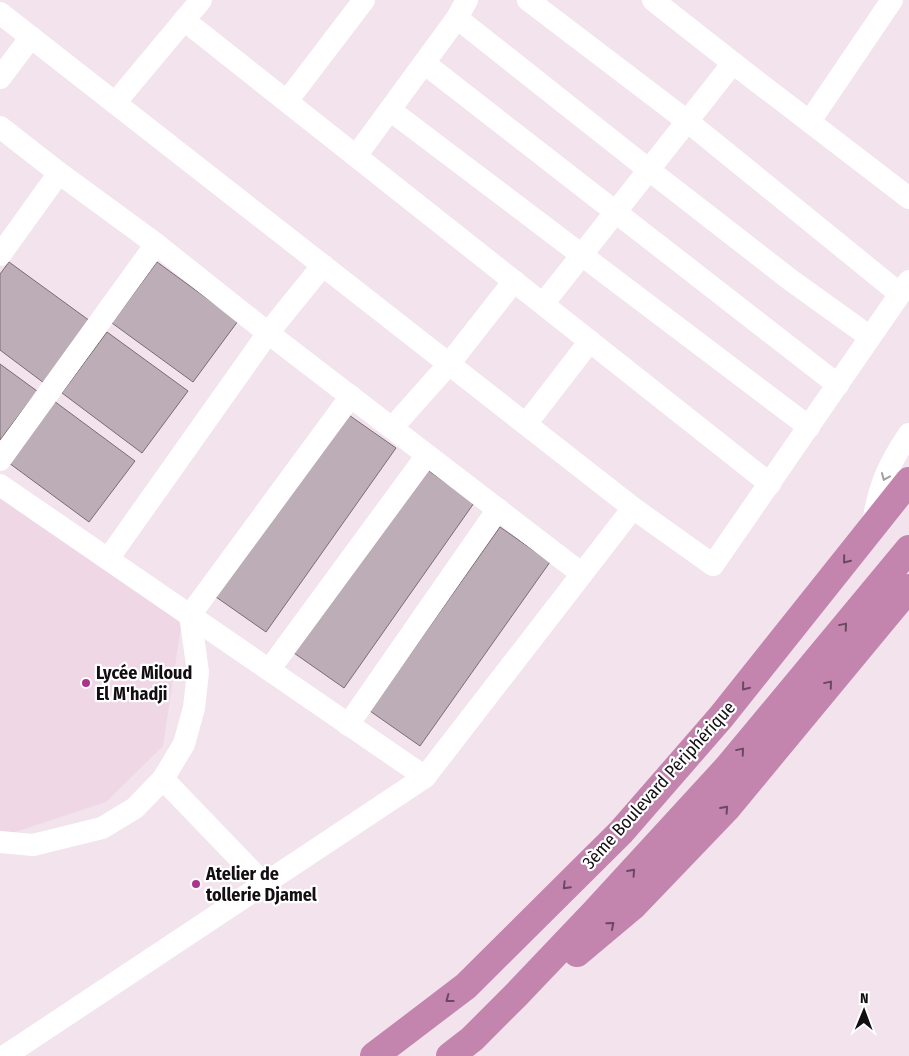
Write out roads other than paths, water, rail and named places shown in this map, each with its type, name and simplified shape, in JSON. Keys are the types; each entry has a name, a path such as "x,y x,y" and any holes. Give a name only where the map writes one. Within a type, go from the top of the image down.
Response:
{"highway":[{"name":"3ème Boulevard Périphérique","path":"374,1056 466,986 621,832 721,717 909,481"},
{"name":"3ème Boulevard Périphérique","path":"450,1056 472,1039 516,996 728,767 909,548"},
{"path":"516,996 578,952 633,906 727,808 909,588"}],"street":[{"path":"115,103 201,0"},
{"path":"287,101 364,0"},
{"path":"0,13 633,508 713,566 905,288 528,0"},
{"path":"810,121 892,0"},
{"path":"658,2 733,63 909,198"},
{"path":"356,156 462,9 649,170 792,282 870,337"},
{"path":"184,20 770,484"},
{"path":"0,78 31,37"},
{"path":"424,63 838,385"},
{"path":"543,304 733,63"},
{"path":"390,110 809,427"},
{"path":"0,127 156,244 268,333 582,574"},
{"path":"0,255 59,173"},
{"path":"0,460 156,244"},
{"path":"108,559 268,333 322,265"},
{"path":"392,428 449,364 514,281"},
{"path":"526,424 590,341"},
{"path":"4,849 33,845 102,828 135,808 163,779 184,744 194,708 198,672 190,615 351,396"},
{"path":"872,529 876,503 884,478 895,455 909,434"},
{"path":"270,670 427,455"},
{"path":"0,485 425,778"},
{"path":"5,1056 425,778 633,508"},
{"path":"348,725 498,510"},
{"path":"163,779 264,884"}],"place":[{"name":"Lycée Miloud El M'hadji","path":"86,683"},
{"name":"Atelier de tollerie Djamel","path":"196,884"}]}
